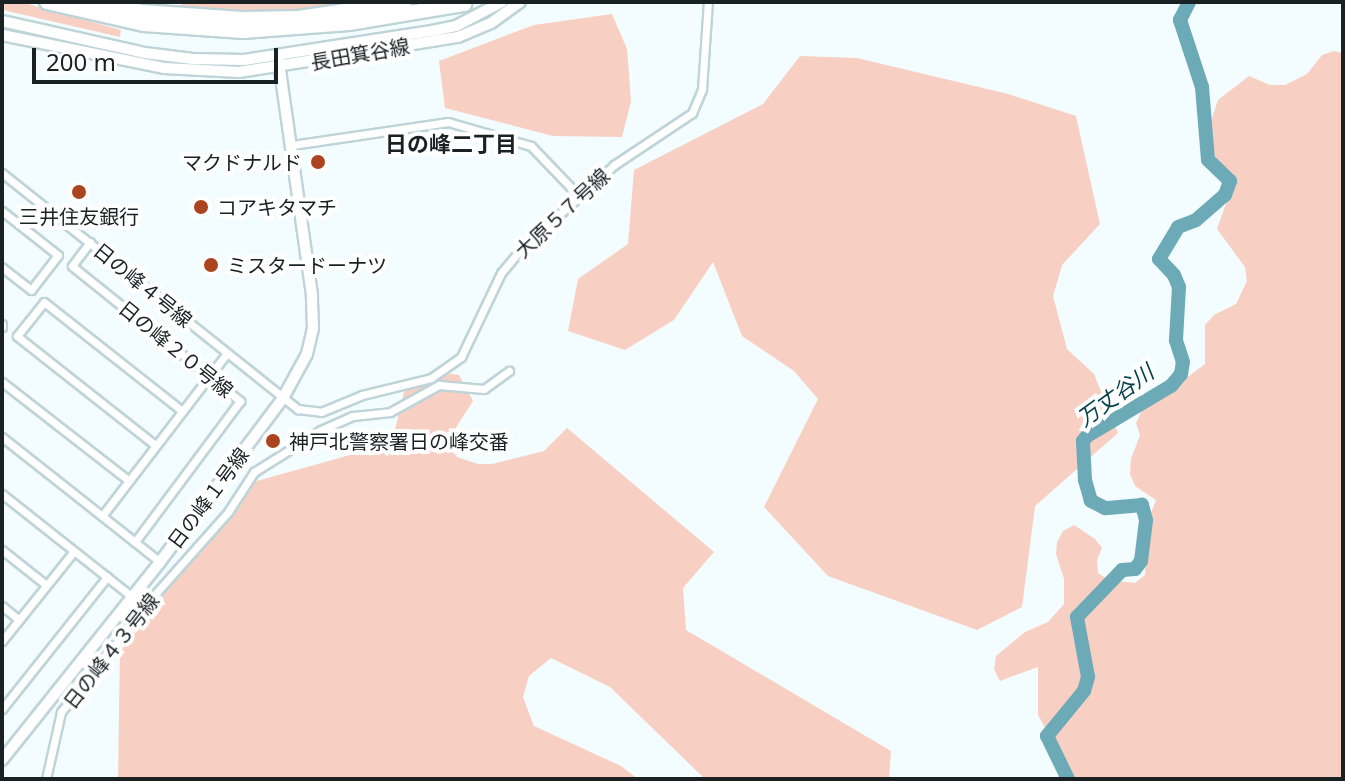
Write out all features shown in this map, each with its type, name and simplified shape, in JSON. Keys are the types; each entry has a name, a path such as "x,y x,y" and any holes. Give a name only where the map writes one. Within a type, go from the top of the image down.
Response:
{"highway":[{"path":"47,2 144,24 243,31 349,23 464,4"},
{"path":"93,2 143,12 242,19 299,18 405,2"}],"street":[{"name":"長田箕谷線","path":"2,21 167,57 218,61 432,31 456,26 502,2"},
{"name":"長田箕谷線","path":"2,35 34,44 164,68 227,72 280,68 458,37 491,23 520,2"},
{"name":"大原５７号線","path":"283,398 298,409 321,412 362,395 431,378 461,357 472,341 501,273 520,250 614,165 692,113 702,89 708,2"},
{"name":"日の峰１号線","path":"2,759 160,562 297,377 313,329 312,295 278,55"},
{"path":"292,145 448,122 531,146 579,196"},
{"name":"日の峰４号線","path":"2,173 283,398"},
{"path":"2,211 58,255 31,290 2,267"},
{"name":"日の峰２０号線","path":"90,242 72,266 240,401 135,542"},
{"path":"155,445 17,336 44,302 182,411"},
{"path":"102,516 227,353"},
{"name":"日の峰４３号線","path":"46,779 61,712 157,592 206,539 254,472 265,462 321,430 353,416 390,412 439,385 484,389 509,371"},
{"path":"2,382 128,480"},
{"path":"411,383 413,397"},
{"path":"2,437 160,562"},
{"path":"2,494 131,596"},
{"path":"2,550 46,585"},
{"path":"2,641 74,551"},
{"path":"2,709 107,577"},
{"path":"2,606 19,620"}],"shaded area":[{"path":"2,2 21,2 121,30 120,37 7,11 2,9"},
{"path":"182,2 363,2 267,13 181,10"},
{"path":"612,14 627,49 631,101 622,137 553,136 445,108 439,61 534,25"},
{"path":"1334,51 1343,53 1343,779 1073,779 1038,715 1038,667 1000,681 994,669 996,656 1025,632 1048,622 1064,604 1064,579 1056,554 1057,542 1063,531 1074,525 1095,539 1102,548 1097,560 1098,573 1109,580 1135,583 1145,575 1147,523 1156,500 1135,486 1130,474 1131,459 1140,435 1136,423 1141,412 1205,364 1205,325 1214,315 1236,304 1247,281 1245,267 1217,229 1228,198 1228,185 1212,149 1210,124 1218,100 1249,76 1270,85 1285,85 1307,74 1322,55"},
{"path":"800,56 857,58 1008,94 1076,116 1100,224 1062,265 1053,296 1067,349 1094,374 1118,433 1035,506 1022,607 977,630 828,576 764,507 818,399 794,371 742,336 713,262 674,320 625,350 568,331 578,279 628,244 634,170 763,104"},
{"path":"438,372 459,375 473,401 446,443 457,457 478,464 492,464 544,451 567,428 714,552 683,588 686,630 891,751 889,779 705,779 610,687 551,658 529,676 523,697 534,726 621,766 638,779 118,779 120,648 242,485 368,450 395,430 404,392"}],"waterway":[{"name":"万丈谷川","path":"1068,779 1047,736 1084,691 1088,677 1077,617 1122,570 1135,569 1141,561 1146,520 1142,505 1105,508 1091,501 1085,480 1083,441 1171,386 1181,374 1183,362 1176,340 1179,287 1174,275 1159,259 1178,227 1196,220 1225,195 1230,181 1208,160 1202,87 1180,20 1189,2"}],"place":[{"name":"マクドナルド","path":"318,162"},
{"name":"三井住友銀行","path":"79,192"},
{"name":"コアキタマチ","path":"201,207"},
{"name":"ミスタードーナツ","path":"211,265"},
{"name":"神戸北警察署日の峰交番","path":"273,441"}],"district":[{"name":"日の峰二丁目","path":"451,144"}]}
